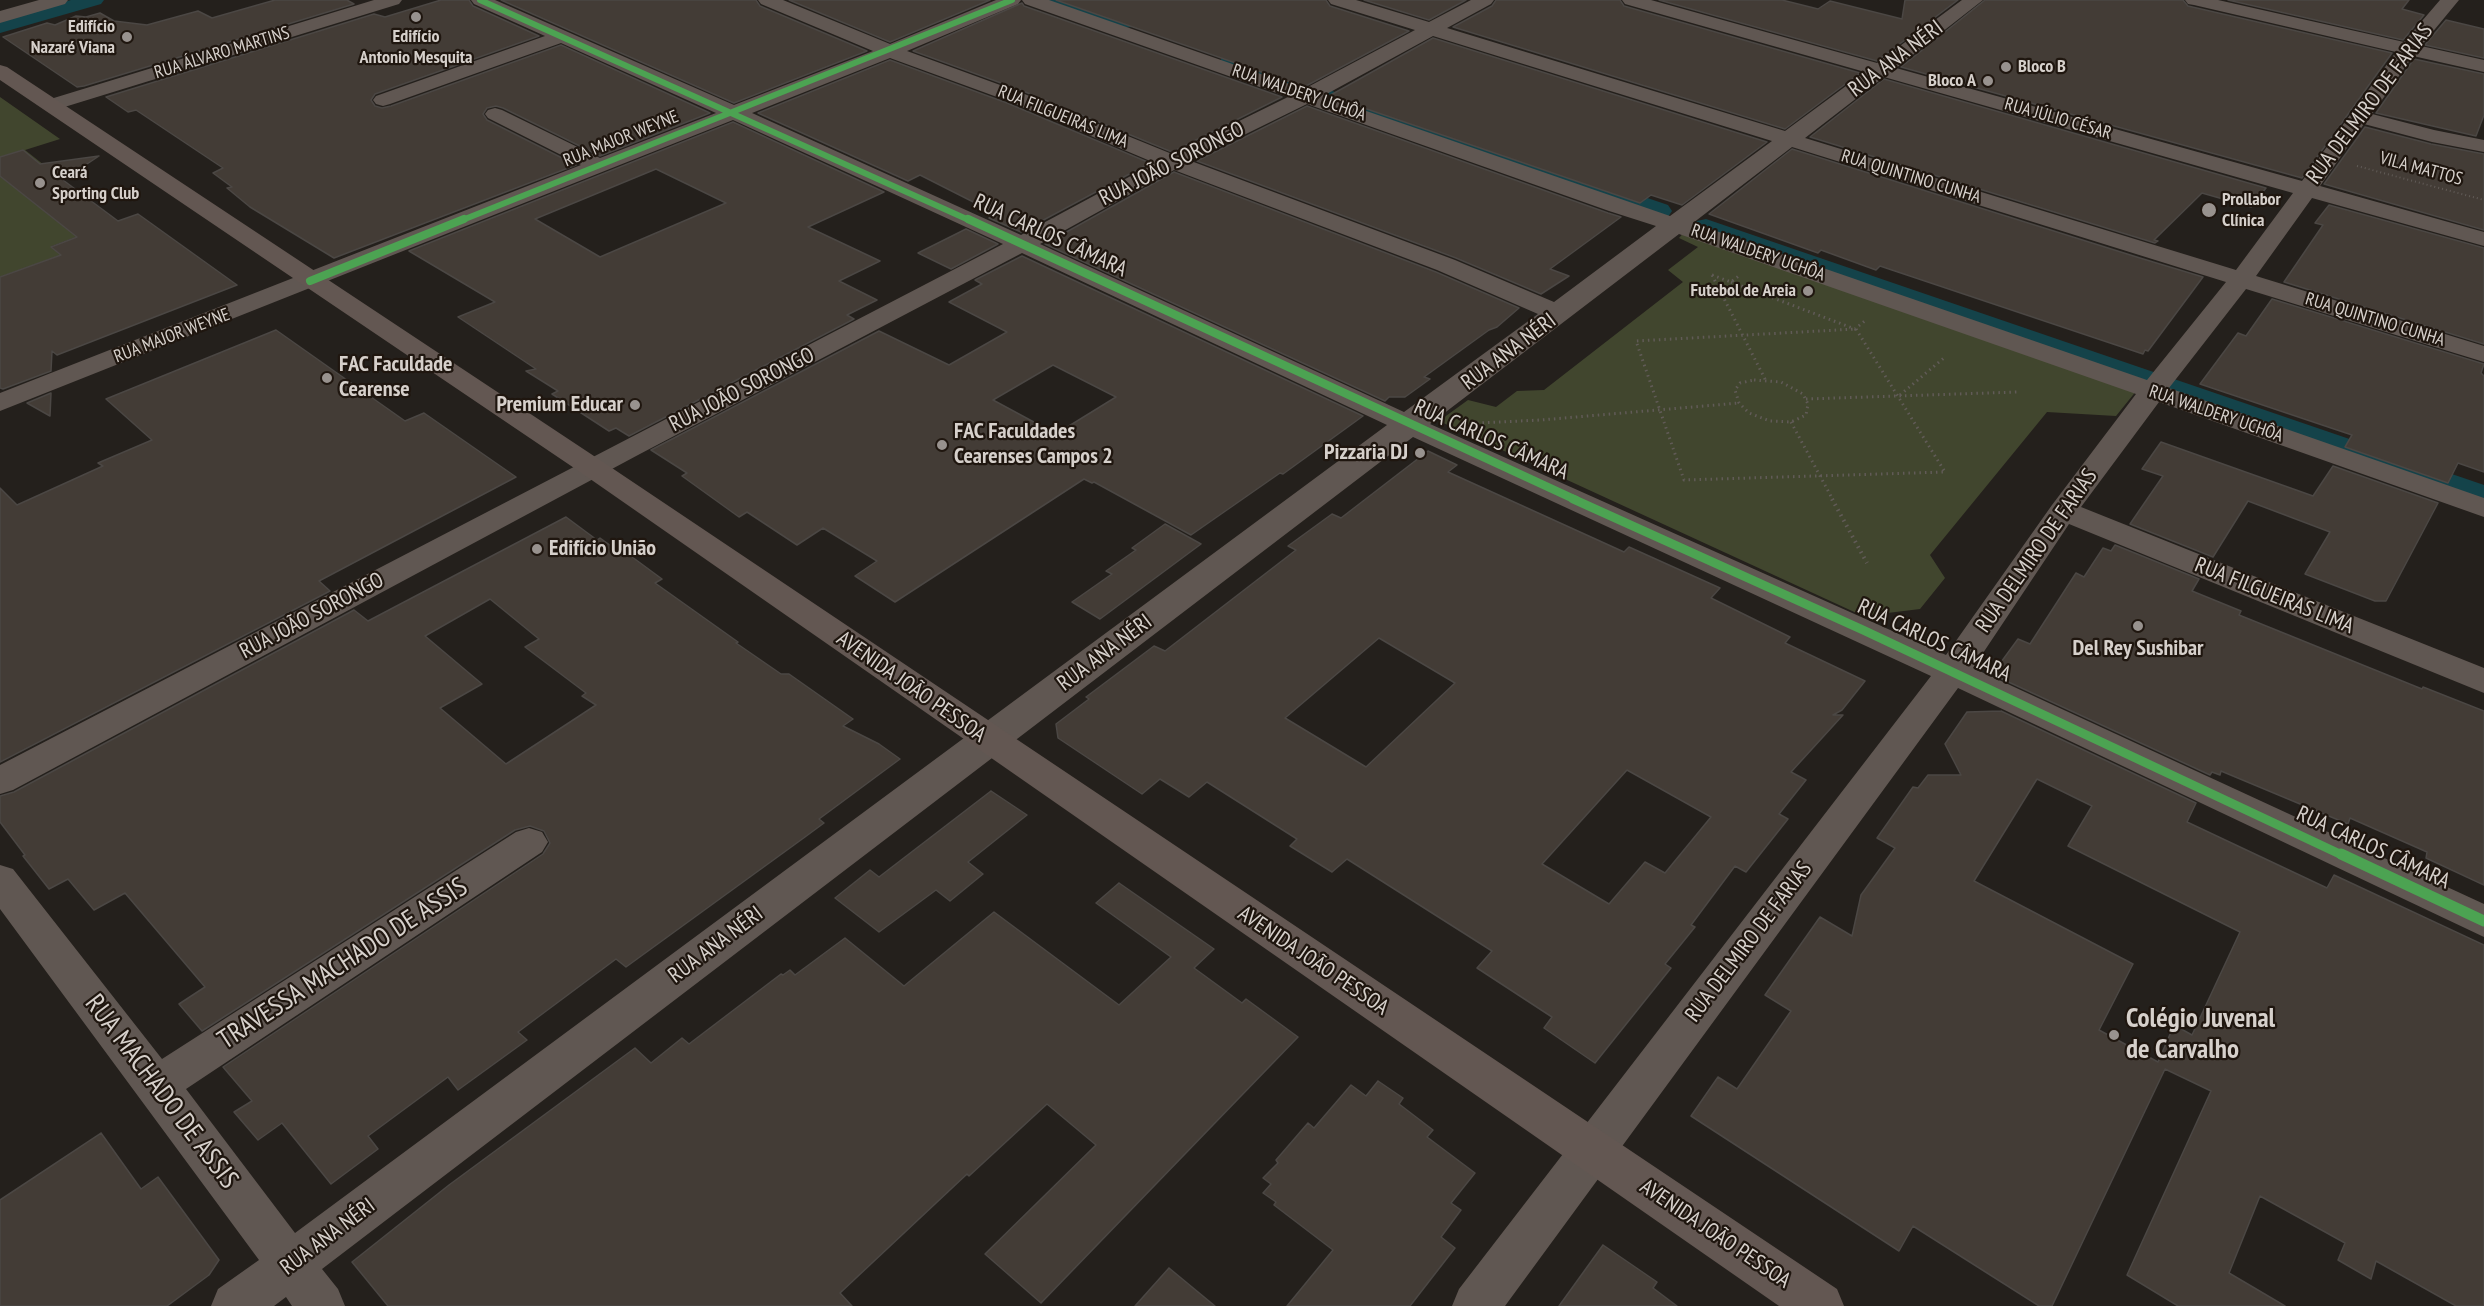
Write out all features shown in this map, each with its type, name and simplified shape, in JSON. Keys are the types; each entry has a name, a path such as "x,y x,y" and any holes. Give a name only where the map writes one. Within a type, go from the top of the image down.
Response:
{"main road":[{"name":"AVENIDA JOÃO PESSOA","path":"0,71 310,281 593,468 989,741 1820,1306"}],"street":[{"path":"0,17 59,0"},
{"name":"RUA ÁLVARO MARTINS","path":"51,105 393,0"},
{"name":"RUA CARLOS CÂMARA","path":"480,0 1022,244 1409,425 1675,543 2484,921"},
{"name":"RUA FILGUEIRAS LIMA","path":"768,0 890,51 1015,97 1173,162 1425,257 1560,314"},
{"name":"RUA MAJOR WEYNE","path":"0,403 890,51 1012,0"},
{"name":"RUA WALDERY UCHÔA","path":"1031,0 1315,91"},
{"name":"RUA WALDERY UCHÔA","path":"1071,0 1315,91 1684,219 1765,254 2159,384 2484,485"},
{"name":"RUA QUINTINO CUNHA","path":"1337,0 2484,354"},
{"name":"RUA JOÃO SORONGO","path":"0,781 1022,244 1173,162 1315,91 1485,0"},
{"name":"RUA JÚLIO CÉSAR","path":"1631,0 2484,239"},
{"name":"RUA ANA NÉRI","path":"235,1306 1560,314 1974,0"},
{"path":"2194,0 2484,66"},
{"name":"RUA DELMIRO DE FARIAS","path":"1476,1306 1953,671 2063,511 2242,279 2409,48 2450,0"},
{"path":"383,100 563,36"},
{"path":"449,76 599,166"},
{"path":"2361,117 2432,136 2484,146"},
{"name":"RUA WALDERY UCHÔA","path":"2159,384 2484,508"},
{"name":"RUA FILGUEIRAS LIMA","path":"2063,511 2484,681"},
{"name":"TRAVESSA MACHADO DE ASSIS","path":"157,1085 529,842"},
{"name":"RUA MACHADO DE ASSIS","path":"0,880 157,1085 321,1306"}],"path":[{"path":"1712,275 1767,381"},
{"path":"1731,282 1855,330 1899,396 1945,472 1684,480 1636,341 1855,330"},
{"path":"1899,396 1945,357"},
{"path":"1767,381 1781,382 1803,394 1808,404 1806,415 1791,422 1770,421 1749,413 1739,403 1735,390 1740,382 1767,381"},
{"path":"1806,399 2018,392"},
{"path":"1471,423 1541,420 1739,403"},
{"path":"1791,422 1867,563"}],"green space":[{"path":"0,97 60,139 25,150 116,222 52,246 61,255 0,277"},
{"path":"1687,229 2137,390 2116,416 2047,412 1930,555 1945,578 1920,609 1863,616 1439,421 1468,400 1496,407 1517,391 1544,390 1683,282 1668,270 1698,247 1679,238"}],"building":[{"path":"275,0 347,0 354,4 77,87 3,37 47,23 55,25 76,16 86,17 100,13 114,21 147,25 198,11 212,18"},
{"path":"441,0 469,0 473,6 539,36 375,94 371,100 375,106 382,108 391,106 561,45 710,113 600,156 503,108 496,106 487,108 483,114 487,120 576,165 334,258 250,207 227,188 232,187 213,173 223,168 136,110 128,112 106,97 374,14 385,17"},
{"path":"501,0 756,0 760,6 867,51 734,103"},
{"path":"789,0 990,0 890,42"},
{"path":"1056,0 1326,0 1330,6 1409,31 1304,87"},
{"path":"1364,0 1466,0 1429,20"},
{"path":"1496,0 1620,0 1624,6 1860,73 1785,129 1453,27 1492,6"},
{"path":"1659,0 1782,0 1818,9 1830,1 1902,19 1905,0 1958,0 1877,61"},
{"path":"1985,0 2183,0 2188,6 2392,53 2302,178 1901,67"},
{"path":"2228,0 2409,0 2402,9 2424,15 2403,40"},
{"path":"1022,3 1024,6 1282,97 1172,152 1023,91 913,51"},
{"path":"2446,20 2484,29 2484,58 2425,45"},
{"path":"1433,38 1767,142 1682,205 1651,195 1640,203 1329,96"},
{"path":"2414,59 2484,74 2484,115 2476,136 2376,113"},
{"path":"890,60 1007,103 1150,163 1021,232 989,218 997,214 920,175 908,181 758,113"},
{"path":"1884,79 2266,188 2251,207 2202,193 2154,240 2158,241 2155,243 1810,137"},
{"path":"1307,106 1621,217 1550,269 1569,276 1541,294 1456,258 1197,161"},
{"path":"733,122 884,192 808,227 880,261 839,281 877,300 847,315 854,319 629,436 616,428 609,431 552,394 558,391 526,371 536,369 458,317 495,302 409,251","holes":["656,169 726,203 600,257 535,219"]},
{"path":"2365,127 2431,144 2484,154 2484,230 2324,184"},
{"path":"1792,149 2203,277 2148,351 2145,350 2143,354 1880,266 1876,270 1821,250 1818,253 1709,214"},
{"path":"23,150 40,164 99,156 63,180 118,221 138,214 237,285 57,355 52,351 51,371 3,389 0,388 0,277 61,255 51,247 77,237 0,176 0,157"},
{"path":"1174,172 1436,272 1519,308 1497,327 1489,330 1424,377 1430,379 1405,397 1389,397 1385,401 1045,244"},
{"path":"2329,205 2484,248 2484,344 2284,282 2323,225 2315,223"},
{"path":"966,229 998,244 951,269 918,253"},
{"path":"1022,256 1363,416 1283,474 1280,473 1191,535 1094,482 1084,479 895,602 855,576 877,561 823,528 797,545 747,512 739,517 682,476 687,473 651,450 879,331 949,365 1007,332 949,302 982,284 975,280","holes":["1053,365 1116,397 1056,434 993,400"]},
{"path":"2272,299 2484,364 2481,373 2484,376 2484,472 2458,463 2448,483 2345,447 2352,435 2200,384 2238,333 2246,336"},
{"path":"276,330 405,421 424,413 516,477 319,581 330,591 0,762 0,488 17,505 103,466 98,463 152,440 106,399"},
{"path":"51,393 50,416 27,403"},
{"path":"2161,442 2313,496 2333,466 2438,503 2386,601 2375,601 2305,574 2330,532 2248,501 2213,557 2130,524 2163,476 2142,469"},
{"path":"1428,451 1457,465 1448,472 1624,552 1629,547 1720,588 1711,598 1790,637 1785,643 1865,681 1842,710 1833,715 1843,715 1791,772 1806,780 1779,814 1788,819 1746,872 1735,866 1691,925 1695,927 1665,964 1671,968 1595,1063 1544,1028 1552,1017 1477,968 1492,951 1347,859 1332,872 1290,846 1297,839 1207,782 1189,797 1160,779 1142,794 1058,738 1056,724 1089,699 1086,697 1154,646 1165,651 1296,550 1288,546 1332,514 1341,518","holes":["1379,638 1455,683 1366,767 1285,718","1627,770 1711,817 1665,873 1645,862 1609,904 1542,864"]},
{"path":"566,517 597,540 600,538 621,553 624,551 662,579 655,583 738,642 736,643 781,674 789,674 853,719 843,726 879,744 900,759 819,819 824,823 626,967 616,959 518,1032 527,1040 458,1090 448,1077 368,1136 378,1149 331,1184 282,1123 258,1140 234,1112 252,1101 223,1067 543,854 550,843 544,831 530,826 515,830 202,1031 179,1004 205,987 125,893 94,910 68,879 49,889 0,822 0,796 14,792 354,610 368,621","holes":["490,599 539,639 525,647 586,693 582,696 596,705 506,764 440,708 482,684 425,636"]},
{"path":"1165,524 1201,544 1100,619 1072,602 1112,574 1106,571 1136,550 1132,548"},
{"path":"2115,545 2199,579 2192,591 2241,611 2239,615 2422,689 2423,687 2484,711 2484,885 2426,858 2427,852 2350,818 2348,824 2221,771 2220,775 2212,772 2210,775 2002,679 1996,669 2018,639 2030,644 2076,573 2084,577 2103,548 2111,551"},
{"name":"Colégio Juvenal de Carvalho","path":"2001,711 2196,803 2187,822 2327,888 2334,875 2484,945 2484,1306 2456,1306 2376,1261 2371,1279 2338,1260 2345,1243 2260,1196 2229,1273 2285,1306 2178,1306 2127,1275 2211,1091 2165,1069 2052,1306 2039,1306 1913,1226 1899,1251 1691,1116 1718,1077 1737,1089 1791,1011 1765,995 1820,917 1852,936 1861,895 1895,848 1877,838 1913,787 1918,788 1928,775 1961,775 1945,744 1967,712","holes":["2037,779 2092,806 2068,846 2240,932 2192,1035 2174,1025 2158,1062 2099,1030 2133,964 1974,881"]},
{"path":"991,791 1027,815 968,862 983,874 950,901 936,890 879,932 835,898 870,870 879,877"},
{"path":"1119,883 1214,949 1194,968 1242,1003 1246,999 1298,1037 1041,1303 985,1254 1096,1145 1047,1104 969,1176 967,1174 840,1293 852,1306 388,1306 352,1262 449,1185 635,1048 651,1063 682,1038 689,1044 781,974 790,970 795,975 845,938 904,986 994,912 1119,1005 1171,957 1096,903"},
{"path":"1378,1081 1403,1098 1399,1104 1433,1130 1427,1137 1475,1173 1451,1203 1461,1210 1441,1237 1455,1248 1410,1306 1287,1306 1333,1250 1274,1205 1276,1202 1263,1193 1271,1184 1263,1178 1278,1163 1276,1160 1308,1123 1314,1128 1351,1085 1366,1096"},
{"path":"101,1133 141,1189 158,1177 219,1260 209,1275 167,1306 0,1306 0,1200"},
{"path":"1603,1245 1657,1282 1653,1288 1677,1306 1559,1306"},
{"path":"1169,1268 1215,1306 1135,1306"}],"waterway":[{"path":"0,27 94,0"},
{"path":"1054,0 1124,22"},
{"path":"1231,61 1294,84"},
{"path":"1329,97 1659,211"},
{"path":"1706,227 2484,496"}],"cycle path":[{"path":"480,0 871,174 1385,414 1863,630 2484,921"},
{"path":"310,281 1012,0"}],"place":[{"name":"Edifício Antonio Mesquita","path":"416,17"},
{"name":"Edifício Nazaré Viana","path":"127,37"},
{"name":"Bloco B","path":"2006,67"},
{"name":"Bloco A","path":"1988,81"},
{"name":"Ceará Sporting Club","path":"40,183"},
{"name":"Prollabor Clínica","path":"2209,210"},
{"name":"Futebol de Areia","path":"1808,291"},
{"name":"FAC Faculdade Cearense","path":"327,378"},
{"name":"Premium Educar","path":"635,405"},
{"name":"FAC Faculdades Cearenses Campos 2","path":"942,445"},
{"name":"Pizzaria DJ","path":"1420,453"},
{"name":"Edifício União","path":"537,549"},
{"name":"Del Rey Sushibar","path":"2138,626"},
{"name":"Colégio Juvenal de Carvalho","path":"2114,1035"}]}
